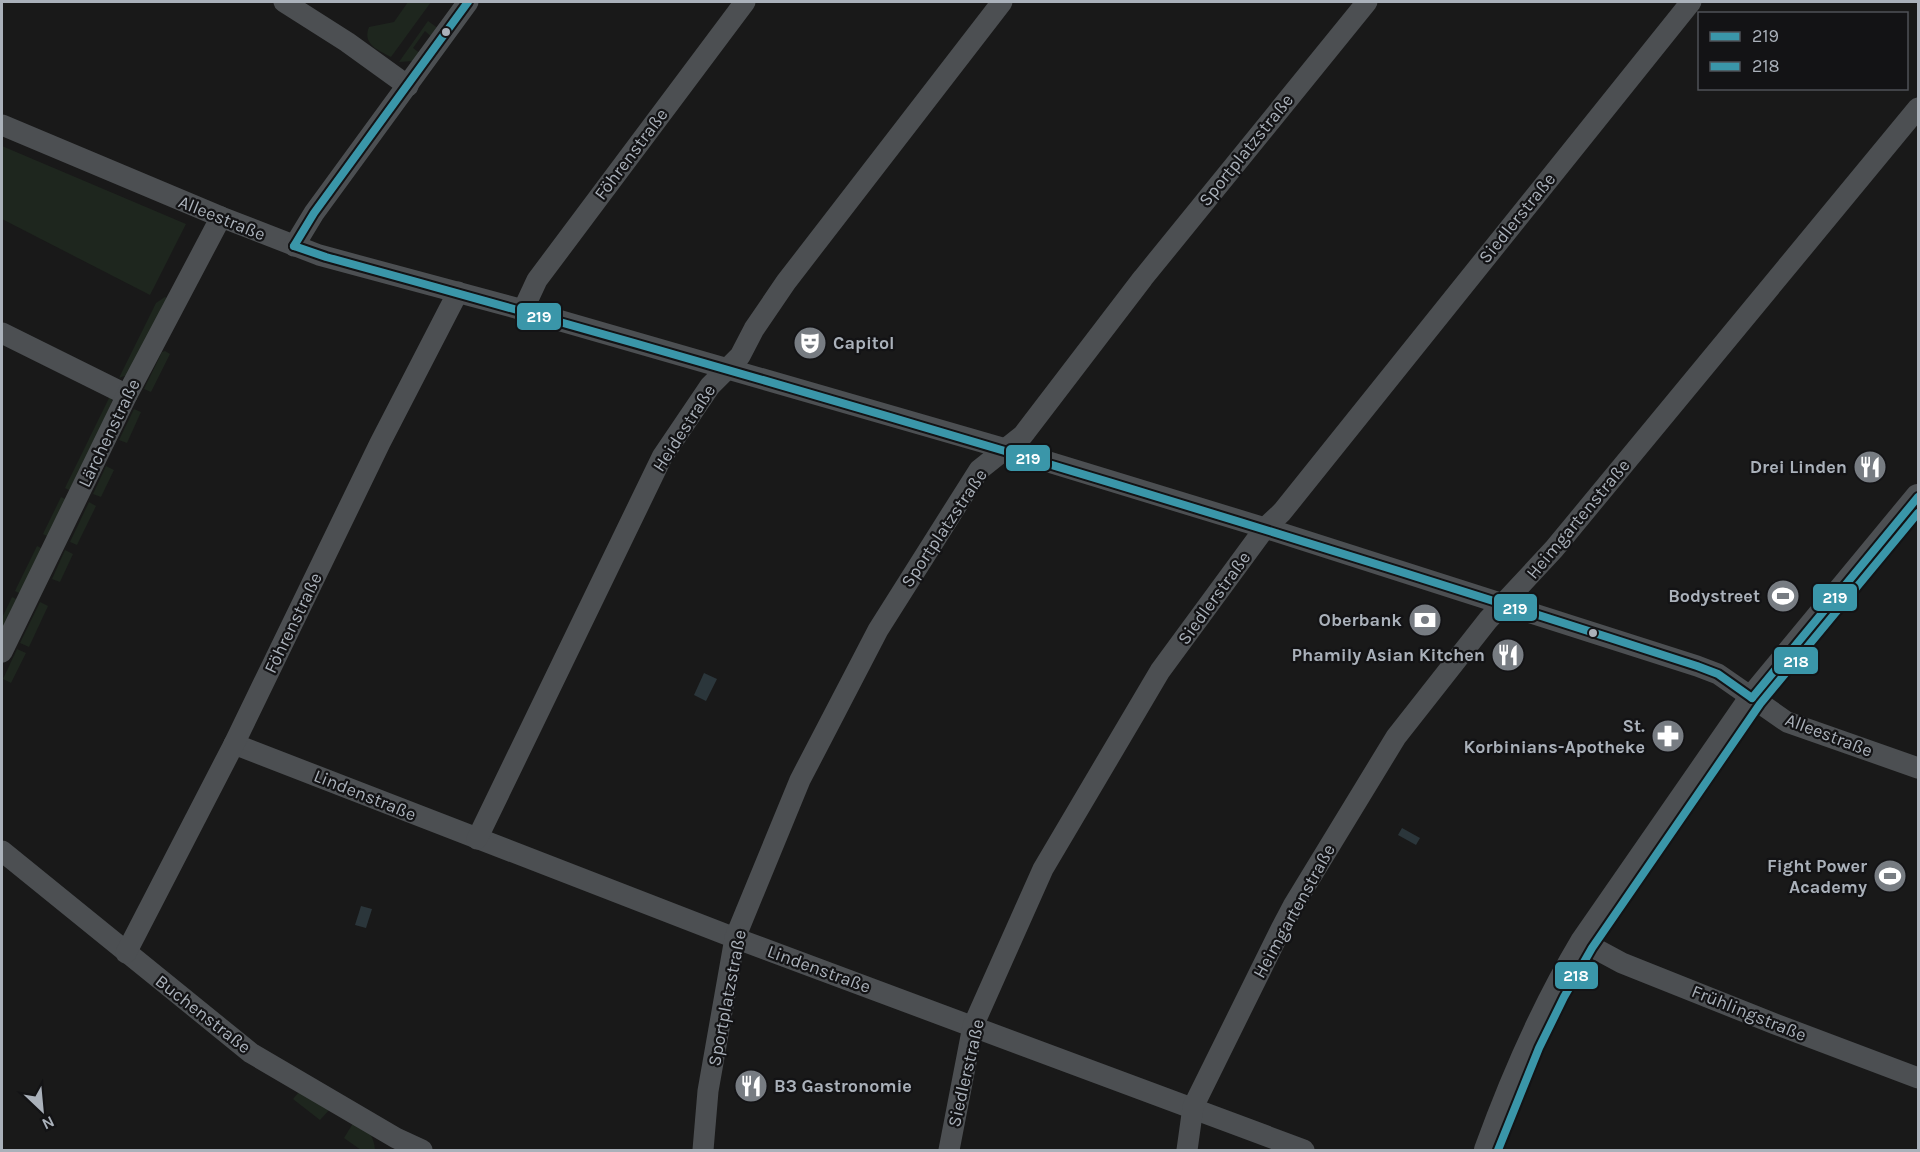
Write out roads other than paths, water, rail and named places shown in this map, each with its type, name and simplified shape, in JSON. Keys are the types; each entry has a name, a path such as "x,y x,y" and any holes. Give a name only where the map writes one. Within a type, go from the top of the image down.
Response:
{"street":[{"path":"284,2 347,42 408,86"},
{"path":"294,246 314,213 468,2"},
{"name":"Föhrenstraße","path":"523,310 537,280 745,2"},
{"name":"Heidestraße","path":"477,839 662,457 710,386 740,356 754,329 786,282 1002,2"},
{"name":"Sportplatzstraße","path":"703,1150 708,1091 735,938 800,780 878,630 979,470 1023,435 1143,278 1367,2"},
{"name":"Siedlerstraße","path":"949,1150 973,1026 1038,879 1160,671 1265,528 1282,512 1691,2"},
{"name":"Heimgartenstraße","path":"1187,1150 1193,1107 1293,906 1396,737 1488,620 1561,541 1918,108"},
{"name":"Alleestraße","path":"2,125 221,217 326,257 523,310 1006,449 1265,528 1697,666 1718,674 1787,722 1918,768"},
{"name":"Lärchenstraße","path":"2,652 128,395 221,217"},
{"name":"Föhrenstraße","path":"126,953 234,744 380,443 458,292"},
{"path":"2,333 128,395"},
{"path":"1487,1150 1503,1104 1536,1026 1558,982 1582,942 1752,698 1918,497"},
{"name":"Lindenstraße","path":"234,744 735,938 1304,1150"},
{"name":"Buchenstraße","path":"2,851 250,1053 394,1144 422,1150"},
{"name":"Frühlingstraße","path":"1582,942 1622,963 1918,1078"}],"place":[{"name":"Capitol","path":"810,343"},
{"name":"Drei Linden","path":"1870,467"},
{"name":"Bodystreet","path":"1783,596"},
{"name":"Oberbank","path":"1425,620"},
{"name":"Phamily Asian Kitchen","path":"1508,655"},
{"name":"St. Korbinians-Apotheke","path":"1668,736"},
{"name":"Fight Power Academy","path":"1890,876"},
{"name":"B3 Gastronomie","path":"751,1086"}]}
